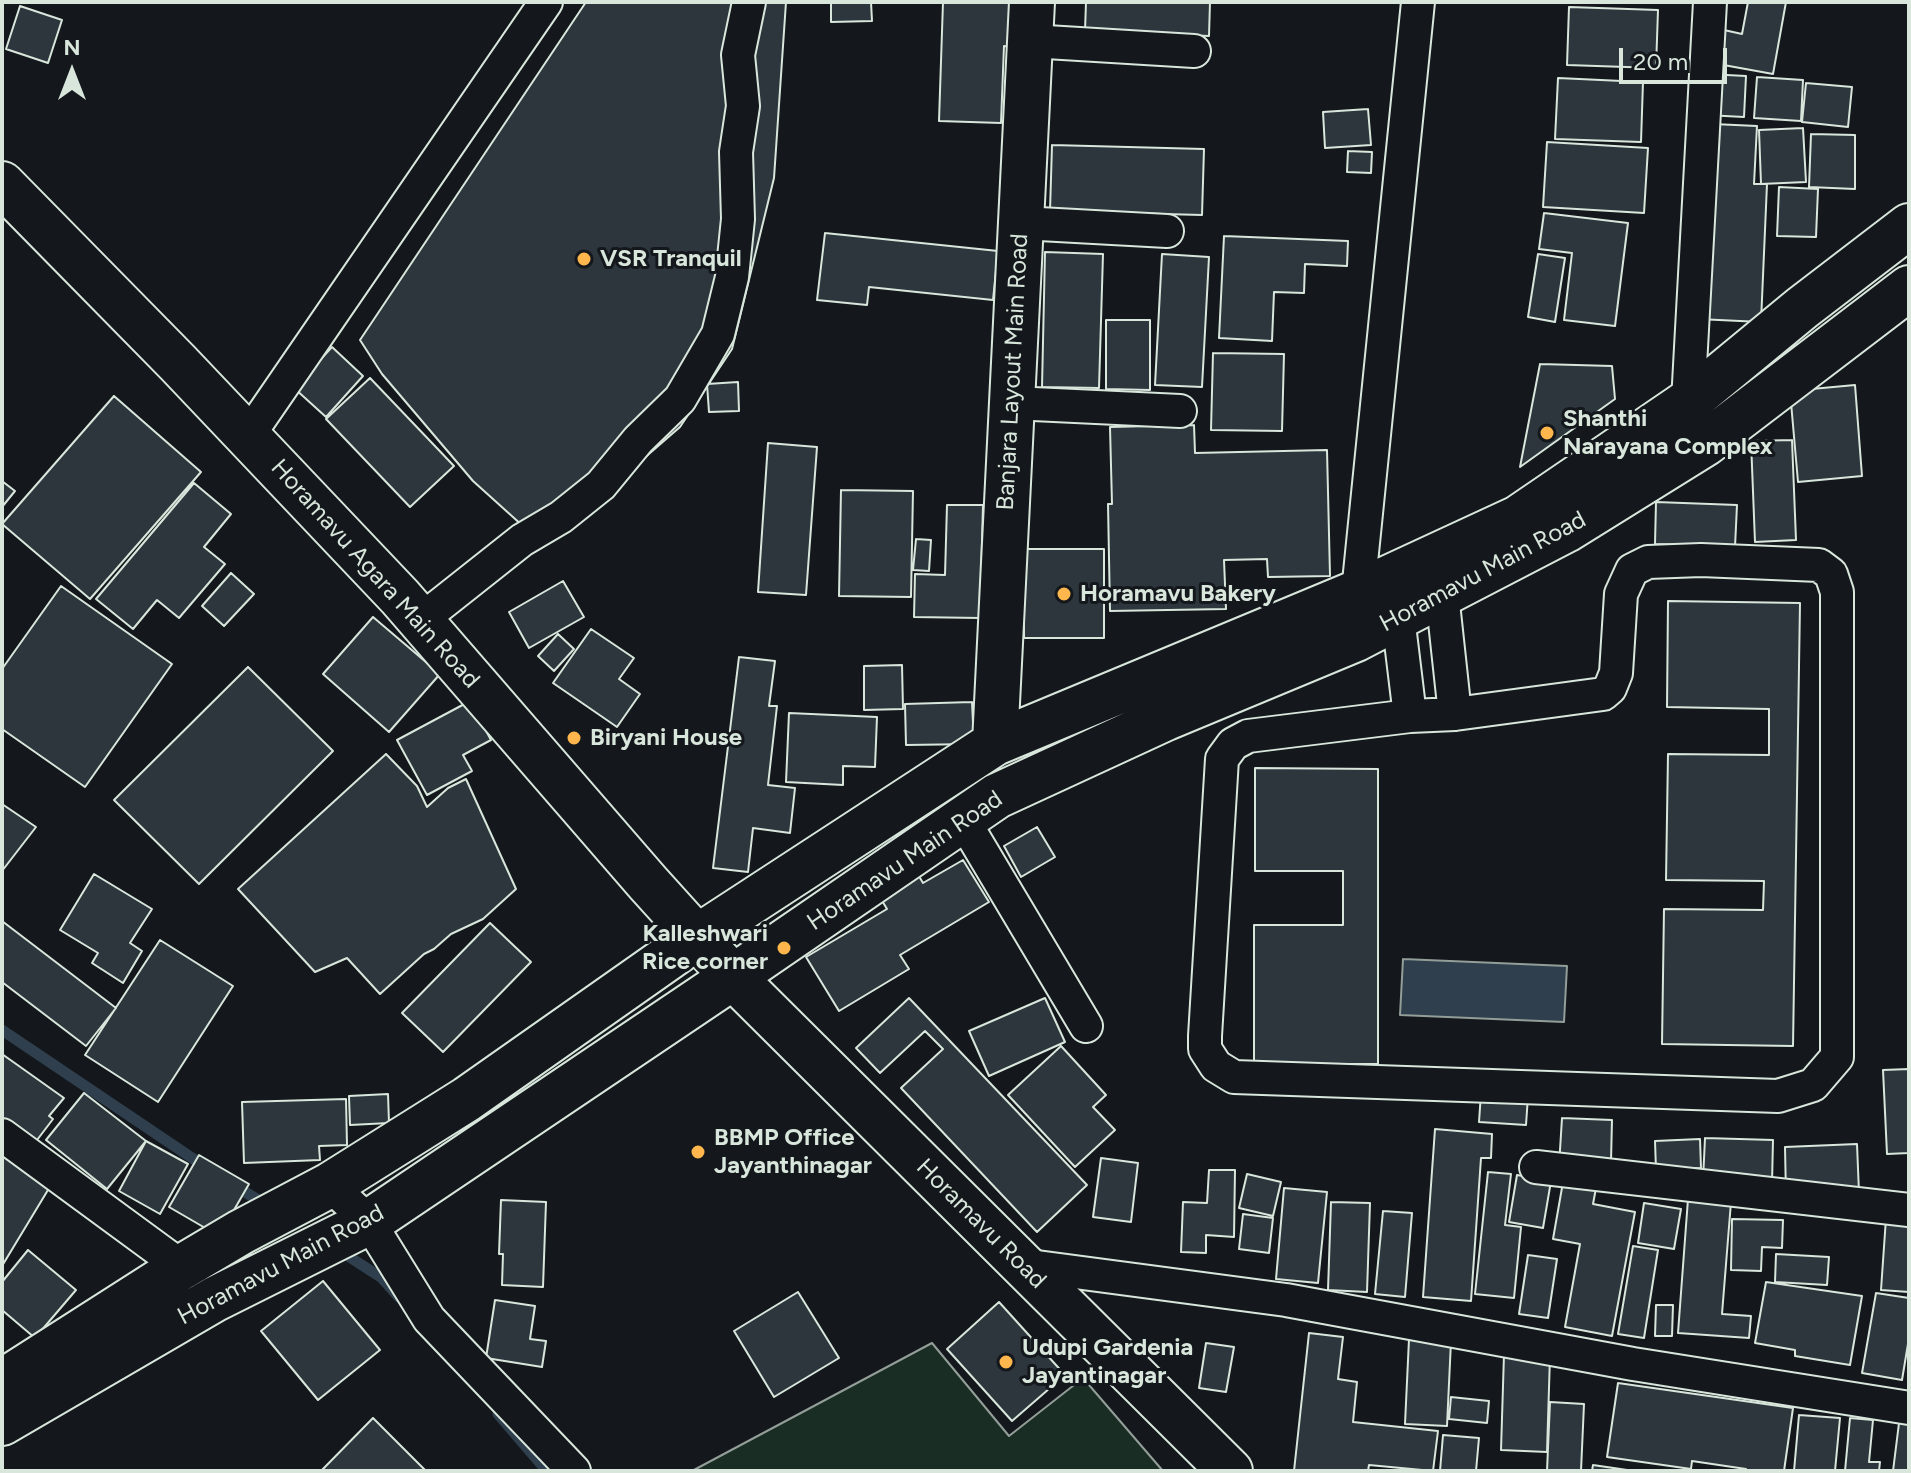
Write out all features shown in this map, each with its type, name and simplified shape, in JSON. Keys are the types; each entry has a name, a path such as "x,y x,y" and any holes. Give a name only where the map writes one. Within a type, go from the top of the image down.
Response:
{"main road":[{"name":"Banjara Layout Main Road","path":"995,743 1031,22"},
{"name":"Horamavu Agara Main Road","path":"2,184 248,436 421,620 733,977"},
{"name":"Horamavu Main Road","path":"2,1382 182,1267 330,1185 467,1099 699,936 995,743 1358,592 1518,518 1688,402 1802,308 1909,226"},
{"name":"Horamavu Main Road","path":"2,1423 215,1299 369,1222 997,796 1166,718 1356,639 1566,530 1700,447 1909,288"},
{"name":"Horamavu Road","path":"733,977 1230,1471"}],"street":[{"path":"248,436 545,2"},
{"path":"421,620 511,548 561,517 601,485 638,440 680,399 718,334 732,277 738,219 736,152 743,106 738,55 749,2"},
{"path":"1358,592 1418,2"},
{"path":"1700,447 1688,402 1710,2"},
{"path":"1031,22 1194,51"},
{"path":"1021,223 1167,231"},
{"path":"1012,403 1180,411"},
{"path":"1701,560 1819,565 1831,574 1837,592 1837,1057 1813,1085 1778,1096 1234,1077 1216,1066 1205,1049 1205,1036 1222,759 1233,744 1248,736 1410,716 1455,714 1603,694 1610,688 1616,673 1621,594 1625,582 1632,570 1648,562 1701,560"},
{"path":"1442,594 1455,714"},
{"path":"1398,617 1410,716"},
{"path":"962,818 1086,1026"},
{"path":"2,1135 182,1267"},
{"path":"1536,1167 1909,1210"},
{"path":"330,1185 369,1222 429,1319 574,1471"},
{"path":"1022,1265 1286,1300 1633,1364 1909,1408"}],"green space":[{"path":"932,1343 1009,1436 1083,1378 1163,1471 692,1471"}],"water":[{"path":"1403,959 1567,966 1564,1022 1400,1015"}],"building":[{"name":"VSR Tranquil","path":"586,2 786,2 774,178 732,349 680,427 544,545 473,481 382,374 360,340"},
{"path":"831,2 871,2 872,21 831,22"},
{"path":"943,2 1011,2 1010,47 1004,46 1001,123 939,121"},
{"path":"1086,2 1210,2 1209,36 1085,31"},
{"path":"1748,2 1786,2 1773,74 1718,64 1724,30 1742,34"},
{"path":"20,6 62,20 48,63 6,49"},
{"path":"1569,7 1658,10 1656,68 1567,65"},
{"path":"1707,74 1746,76 1744,117 1706,115"},
{"path":"1757,77 1803,80 1801,121 1754,118"},
{"path":"1558,78 1643,82 1641,142 1555,139"},
{"path":"1806,83 1852,87 1848,127 1802,122"},
{"path":"1368,109 1371,145 1325,148 1323,112"},
{"path":"1713,124 1757,126 1754,184 1767,184 1761,322 1698,319"},
{"path":"1803,128 1806,182 1761,184 1759,130"},
{"path":"1811,134 1855,135 1855,189 1809,187"},
{"path":"1547,142 1648,148 1644,213 1543,207"},
{"path":"1052,145 1204,149 1202,215 1050,211"},
{"path":"1348,151 1372,152 1371,173 1347,172"},
{"path":"1779,187 1818,189 1816,237 1777,236"},
{"path":"1544,213 1628,223 1615,326 1564,320 1572,253 1539,249"},
{"path":"825,233 998,251 993,300 869,287 867,305 817,300"},
{"path":"1224,236 1348,241 1347,266 1305,264 1304,293 1274,292 1272,341 1219,338"},
{"path":"1045,252 1103,254 1099,388 1042,387"},
{"path":"1162,254 1209,257 1202,387 1155,385"},
{"path":"1538,254 1565,258 1555,322 1528,317"},
{"path":"1106,320 1150,320 1150,390 1106,389"},
{"path":"332,347 363,376 326,417 294,388"},
{"path":"1213,353 1284,354 1282,431 1211,430"},
{"name":"Shanthi Narayana Complex","path":"1540,364 1612,366 1615,399 1520,467"},
{"path":"370,378 454,466 410,507 326,419"},
{"path":"738,382 739,411 709,412 707,384"},
{"path":"1855,385 1862,476 1798,482 1790,391"},
{"path":"114,396 201,472 90,599 2,524"},
{"path":"1194,425 1195,453 1327,450 1330,576 1268,577 1267,559 1224,560 1226,609 1110,611 1110,427"},
{"path":"1792,440 1796,540 1755,542 1751,441"},
{"path":"768,443 817,447 806,595 758,592"},
{"path":"2,481 15,491 2,507"},
{"path":"194,483 231,514 204,547 225,564 179,618 157,600 133,629 96,599"},
{"path":"841,490 913,491 911,597 839,596"},
{"path":"1656,502 1737,505 1735,547 1655,544"},
{"path":"947,505 983,505 980,618 914,617 915,574 945,575"},
{"path":"916,539 931,540 929,571 913,570"},
{"name":"Horamavu Bakery","path":"1024,549 1104,549 1104,638 1024,638"},
{"path":"231,573 254,594 224,626 202,606"},
{"path":"563,581 584,617 529,648 509,612"},
{"path":"61,586 172,664 85,787 2,729 2,669"},
{"path":"1668,601 1800,603 1793,1046 1662,1044 1664,909 1763,910 1764,881 1666,880 1668,754 1769,755 1769,709 1667,707"},
{"path":"373,617 440,674 389,732 323,674"},
{"path":"591,629 634,658 619,679 640,694 617,727 553,683"},
{"path":"558,634 574,649 554,671 538,656"},
{"path":"739,657 775,661 769,706 777,706 768,785 795,788 790,833 753,828 748,872 713,868"},
{"path":"902,665 903,709 864,710 864,666"},
{"path":"248,667 333,751 199,884 114,800"},
{"path":"470,701 491,740 463,755 472,771 427,795 397,740"},
{"path":"972,702 974,744 906,745 905,704"},
{"path":"789,713 877,717 875,767 843,766 843,785 786,782"},
{"path":"386,754 417,786 427,807 448,788 466,779 516,889 483,919 451,934 424,954 380,994 347,958 315,972 238,889"},
{"path":"1255,768 1378,769 1378,1064 1254,1064 1254,925 1343,925 1343,871 1255,871"},
{"path":"2,804 36,827 2,871"},
{"path":"1037,827 1055,857 1021,877 1004,846"},
{"path":"963,860 989,902 900,955 909,969 839,1011 806,957 887,909 875,889 913,866 923,883"},
{"path":"94,874 152,909 130,943 142,951 123,983 92,963 98,953 60,930"},
{"path":"2,921 116,1008 86,1046 2,982"},
{"path":"490,923 531,962 443,1052 402,1013"},
{"path":"160,940 233,986 158,1102 85,1055"},
{"path":"909,998 1087,1185 1037,1232 901,1088 943,1049 925,1031 880,1073 856,1048"},
{"path":"1045,998 1065,1042 989,1076 969,1031"},
{"path":"1061,1046 1106,1095 1093,1107 1115,1130 1075,1167 1008,1095"},
{"path":"2,1054 64,1098 49,1116 53,1119 34,1144 2,1120"},
{"path":"1909,1069 1909,1153 1887,1154 1883,1070"},
{"path":"84,1093 146,1141 107,1189 46,1140"},
{"path":"1481,1093 1528,1096 1526,1125 1479,1122"},
{"path":"388,1094 389,1123 350,1125 349,1096"},
{"path":"346,1099 347,1145 319,1146 320,1160 244,1163 242,1102"},
{"path":"1562,1118 1612,1120 1611,1161 1559,1166"},
{"path":"1435,1129 1492,1134 1491,1158 1481,1158 1471,1301 1423,1297"},
{"path":"1705,1138 1773,1140 1772,1183 1703,1180"},
{"path":"1700,1139 1701,1168 1656,1170 1655,1141"},
{"path":"146,1141 188,1164 160,1214 119,1191"},
{"path":"1857,1144 1859,1193 1786,1196 1785,1147"},
{"path":"199,1155 249,1184 219,1236 169,1207"},
{"path":"2,1156 51,1185 2,1266"},
{"path":"1101,1158 1138,1163 1131,1222 1093,1217"},
{"path":"1209,1170 1235,1170 1234,1237 1206,1235 1206,1253 1181,1252 1183,1202 1207,1203"},
{"path":"1488,1172 1511,1174 1505,1225 1521,1227 1514,1298 1475,1294"},
{"path":"1247,1174 1281,1182 1273,1216 1239,1208"},
{"path":"1517,1175 1551,1181 1543,1228 1509,1222"},
{"path":"1563,1182 1596,1188 1593,1204 1635,1212 1612,1336 1565,1327 1580,1244 1553,1239"},
{"path":"1284,1188 1327,1192 1318,1283 1276,1279"},
{"path":"1688,1199 1731,1202 1722,1314 1751,1316 1749,1338 1678,1333"},
{"path":"501,1200 546,1202 543,1287 502,1285 503,1254 499,1254"},
{"path":"1331,1202 1370,1203 1367,1292 1328,1290"},
{"path":"1644,1203 1681,1209 1674,1249 1638,1243"},
{"path":"1383,1211 1412,1213 1405,1297 1375,1294"},
{"path":"1243,1214 1273,1218 1269,1253 1239,1249"},
{"path":"1886,1218 1909,1219 1909,1292 1881,1290"},
{"path":"1732,1219 1783,1220 1782,1248 1762,1247 1761,1271 1731,1270"},
{"path":"1633,1246 1658,1250 1644,1338 1618,1334"},
{"path":"28,1250 76,1290 35,1338 2,1310 2,1282"},
{"path":"1776,1254 1829,1257 1827,1285 1775,1282"},
{"path":"1528,1255 1557,1259 1548,1318 1519,1314"},
{"path":"323,1281 380,1350 318,1400 261,1331"},
{"path":"1766,1282 1862,1296 1850,1365 1795,1356 1795,1350 1755,1343"},
{"path":"798,1292 839,1358 774,1397 734,1331"},
{"path":"1876,1293 1909,1298 1909,1338 1902,1380 1862,1373"},
{"path":"495,1300 535,1306 530,1339 546,1341 542,1367 486,1358"},
{"name":"Udupi Gardenia Jayantinagar","path":"999,1302 1065,1375 1012,1421 947,1349"},
{"path":"1656,1305 1673,1305 1672,1336 1655,1336"},
{"path":"1309,1333 1343,1337 1338,1379 1357,1382 1353,1422 1438,1431 1433,1471 1369,1465 1368,1471 1294,1471"},
{"path":"1409,1339 1451,1341 1447,1426 1405,1424"},
{"path":"1206,1343 1234,1347 1226,1392 1199,1388"},
{"path":"1504,1354 1550,1356 1547,1452 1501,1450"},
{"path":"1618,1383 1793,1408 1784,1471 1746,1471 1692,1461 1691,1469 1607,1457"},
{"path":"1451,1397 1489,1401 1487,1423 1449,1419"},
{"path":"1550,1402 1584,1404 1581,1471 1547,1471"},
{"path":"1799,1415 1840,1418 1835,1471 1794,1471"},
{"path":"1900,1415 1909,1416 1909,1471 1893,1471"},
{"path":"373,1418 426,1471 321,1471"},
{"path":"1850,1418 1873,1420 1869,1462 1880,1462 1879,1471 1845,1471"},
{"path":"1443,1435 1479,1438 1476,1471 1440,1471"},
{"path":"1593,1465 1634,1471 1592,1471"}],"waterway":[{"path":"2,1030 207,1168"},
{"path":"232,1184 268,1206"},
{"path":"337,1249 382,1278 399,1297"},
{"path":"498,1414 547,1471"}],"place":[{"name":"VSR Tranquil","path":"584,259"},
{"name":"Shanthi Narayana Complex","path":"1547,433"},
{"name":"Horamavu Bakery","path":"1064,594"},
{"name":"Biryani House","path":"574,738"},
{"name":"Kalleshwari Rice corner","path":"784,948"},
{"name":"BBMP Office Jayanthinagar","path":"698,1152"},
{"name":"Udupi Gardenia Jayantinagar","path":"1006,1362"}]}
